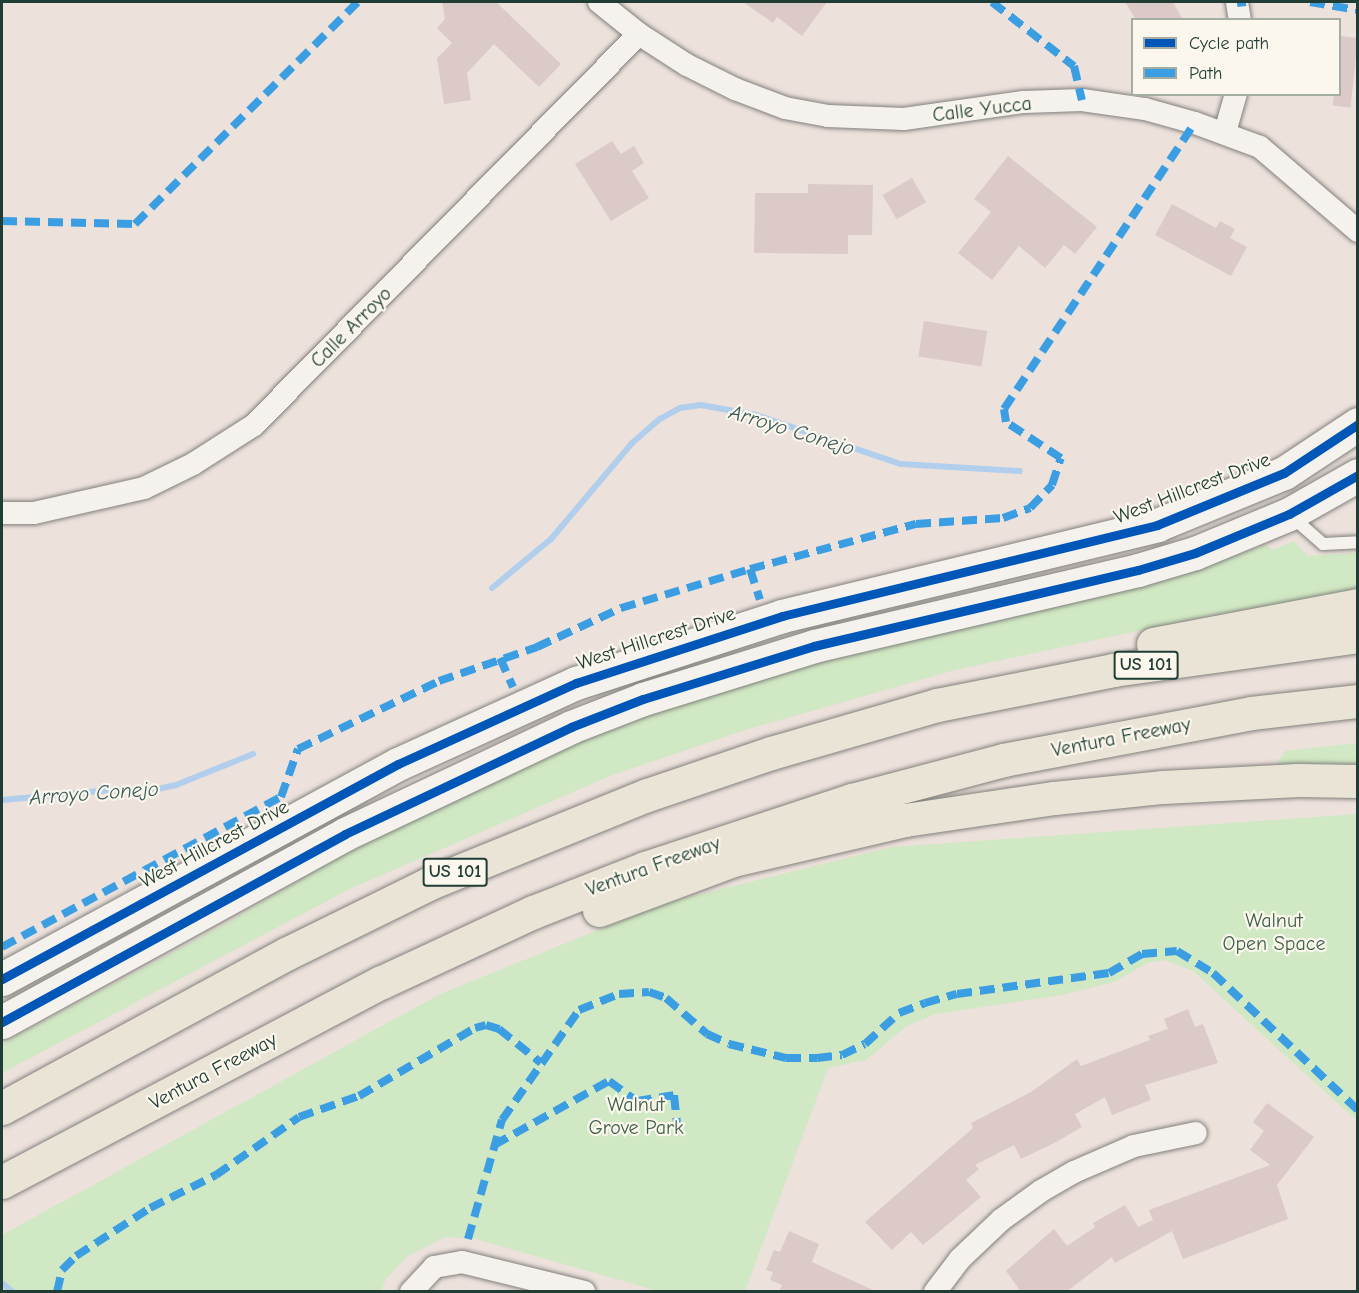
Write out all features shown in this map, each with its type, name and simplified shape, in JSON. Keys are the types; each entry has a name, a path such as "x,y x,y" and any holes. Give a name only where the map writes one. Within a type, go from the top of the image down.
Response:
{"highway":[{"path":"937,705 1096,657 1221,629 1358,605"},
{"name":"US 101","path":"2,1108 288,953 430,883 541,835 771,753 937,705 1113,670 1358,636"},
{"name":"Ventura Freeway","path":"2,1182 382,982 533,912 634,872 852,800 1003,760 1148,731 1358,701"},
{"path":"382,982 452,970 722,864 825,836 1054,798 1242,783 1358,781"}],"main road":[{"name":"West Hillcrest Drive","path":"2,979 398,764 576,683 782,616 1156,525 1284,473 1358,424"},
{"path":"1289,514 1276,505 1275,500 1331,443"},
{"path":"2,1022 345,834 570,727 643,699 814,646 1138,570 1195,553 1289,514 1358,475"}],"street":[{"name":"Calle Yucca","path":"599,2 639,34 735,89 784,108 828,116 904,119 1024,102 1082,100 1145,109 1225,132 1260,147 1358,231"},
{"path":"1237,2 1240,18"},
{"name":"Calle Arroyo","path":"2,513 34,513 144,488 193,464 254,425 639,34"},
{"path":"1225,132 1235,96"},
{"path":"935,1292 960,1259 1001,1220 1041,1191 1134,1146 1196,1133"},
{"path":"411,1292 434,1267 462,1262 584,1292"}],"lane":[{"path":"1289,514 1323,544 1358,542"}],"green space":[{"path":"1294,541 1308,556 1357,553 1357,592 1208,616 955,670 745,730 610,776 352,888 2,1073 2,1044 229,922 407,816 610,724 739,682 1154,583 1266,545 1272,550"},
{"path":"1357,743 1357,768 1280,767 1278,761 1285,751"},
{"path":"1357,814 1357,1121 1193,971 1164,960 1148,963 1114,982 1062,995 936,1014 907,1026 866,1060 828,1068 745,1291 658,1291 476,1239 446,1237 408,1256 386,1279 381,1291 2,1291 2,1235 440,994 665,903 892,847"}],"building":[{"path":"442,2 496,2 561,64 539,87 494,44 467,73 471,100 444,104 437,58 452,43 437,28 445,19"},
{"path":"743,2 827,2 802,36 777,17 773,23"},
{"path":"1125,2 1173,2 1182,18 1135,18"},
{"path":"1341,36 1358,38 1351,107 1333,106 1334,96 1341,96"},
{"path":"612,141 621,154 634,146 644,163 632,171 649,198 611,221 575,164"},
{"path":"1008,156 1097,227 1075,254 1064,245 1045,268 1019,246 992,280 958,253 991,212 974,199"},
{"path":"912,178 926,202 897,219 883,195"},
{"path":"808,184 873,185 872,235 848,235 848,254 754,253 755,193 808,193"},
{"path":"1172,204 1216,228 1220,221 1235,229 1230,238 1247,247 1231,276 1155,235"},
{"path":"924,321 987,331 982,367 918,357"},
{"path":"1188,1009 1195,1027 1203,1024 1218,1063 1145,1085 1151,1100 1112,1115 1105,1097 1075,1114 1082,1127 1056,1142 1021,1159 1014,1145 975,1165 979,1169 966,1180 981,1197 923,1245 911,1232 892,1250 865,1222 973,1128 971,1123 1031,1092 1077,1059 1081,1066 1150,1040 1148,1036 1168,1029 1164,1019"},
{"path":"1267,1103 1314,1137 1277,1185 1288,1219 1183,1259 1172,1231 1115,1263 1112,1257 1066,1292 1021,1292 1006,1271 1054,1229 1067,1246 1095,1227 1093,1223 1125,1205 1138,1227 1153,1220 1149,1210 1270,1165 1250,1150 1264,1131 1253,1122"},
{"path":"789,1231 819,1244 812,1262 877,1292 779,1292 782,1285 770,1280 773,1272 766,1270 774,1250 780,1252"}],"waterway":[{"name":"Arroyo Conejo","path":"492,588 551,539 632,443 660,419 680,408 701,405 756,415 901,464 1020,471"},
{"name":"Arroyo Conejo","path":"2,800 123,789 148,791 176,785 253,754"},
{"path":"2,1283 13,1292"}],"marked path":[{"path":"2,221 135,224 358,2"},
{"path":"992,2 1074,66 1082,100"},
{"path":"1237,3 1246,2"},
{"path":"1310,2 1358,10"},
{"path":"2,947 281,797 298,749 439,681 537,647 621,608 750,569 916,524 1003,518 1030,508 1052,485 1061,458 1006,422 1004,409 1195,123"},
{"path":"750,569 760,599"},
{"path":"500,658 513,687"},
{"path":"468,1239 502,1120 579,1010 619,994 649,992 666,998 707,1034 729,1044 786,1058 817,1058 842,1055 865,1044 899,1013 925,1003 957,994 1109,973 1142,954 1177,951 1213,973 1358,1110"},
{"path":"57,1292 62,1270 76,1256 150,1208 216,1175 299,1117 359,1096 475,1028 486,1025 499,1029 541,1063"},
{"path":"494,1145 609,1081 637,1101 674,1095 677,1123"}],"cycle path":[{"path":"2,979 398,764 576,683 782,616 1157,525 1284,473 1358,424"},
{"path":"2,1022 345,834 571,727 643,699 814,646 1138,570 1195,553 1289,514 1358,475"}],"park label":[{"name":"Walnut Open Space","path":"1274,932"},
{"name":"Walnut Grove Park","path":"636,1116"}]}
